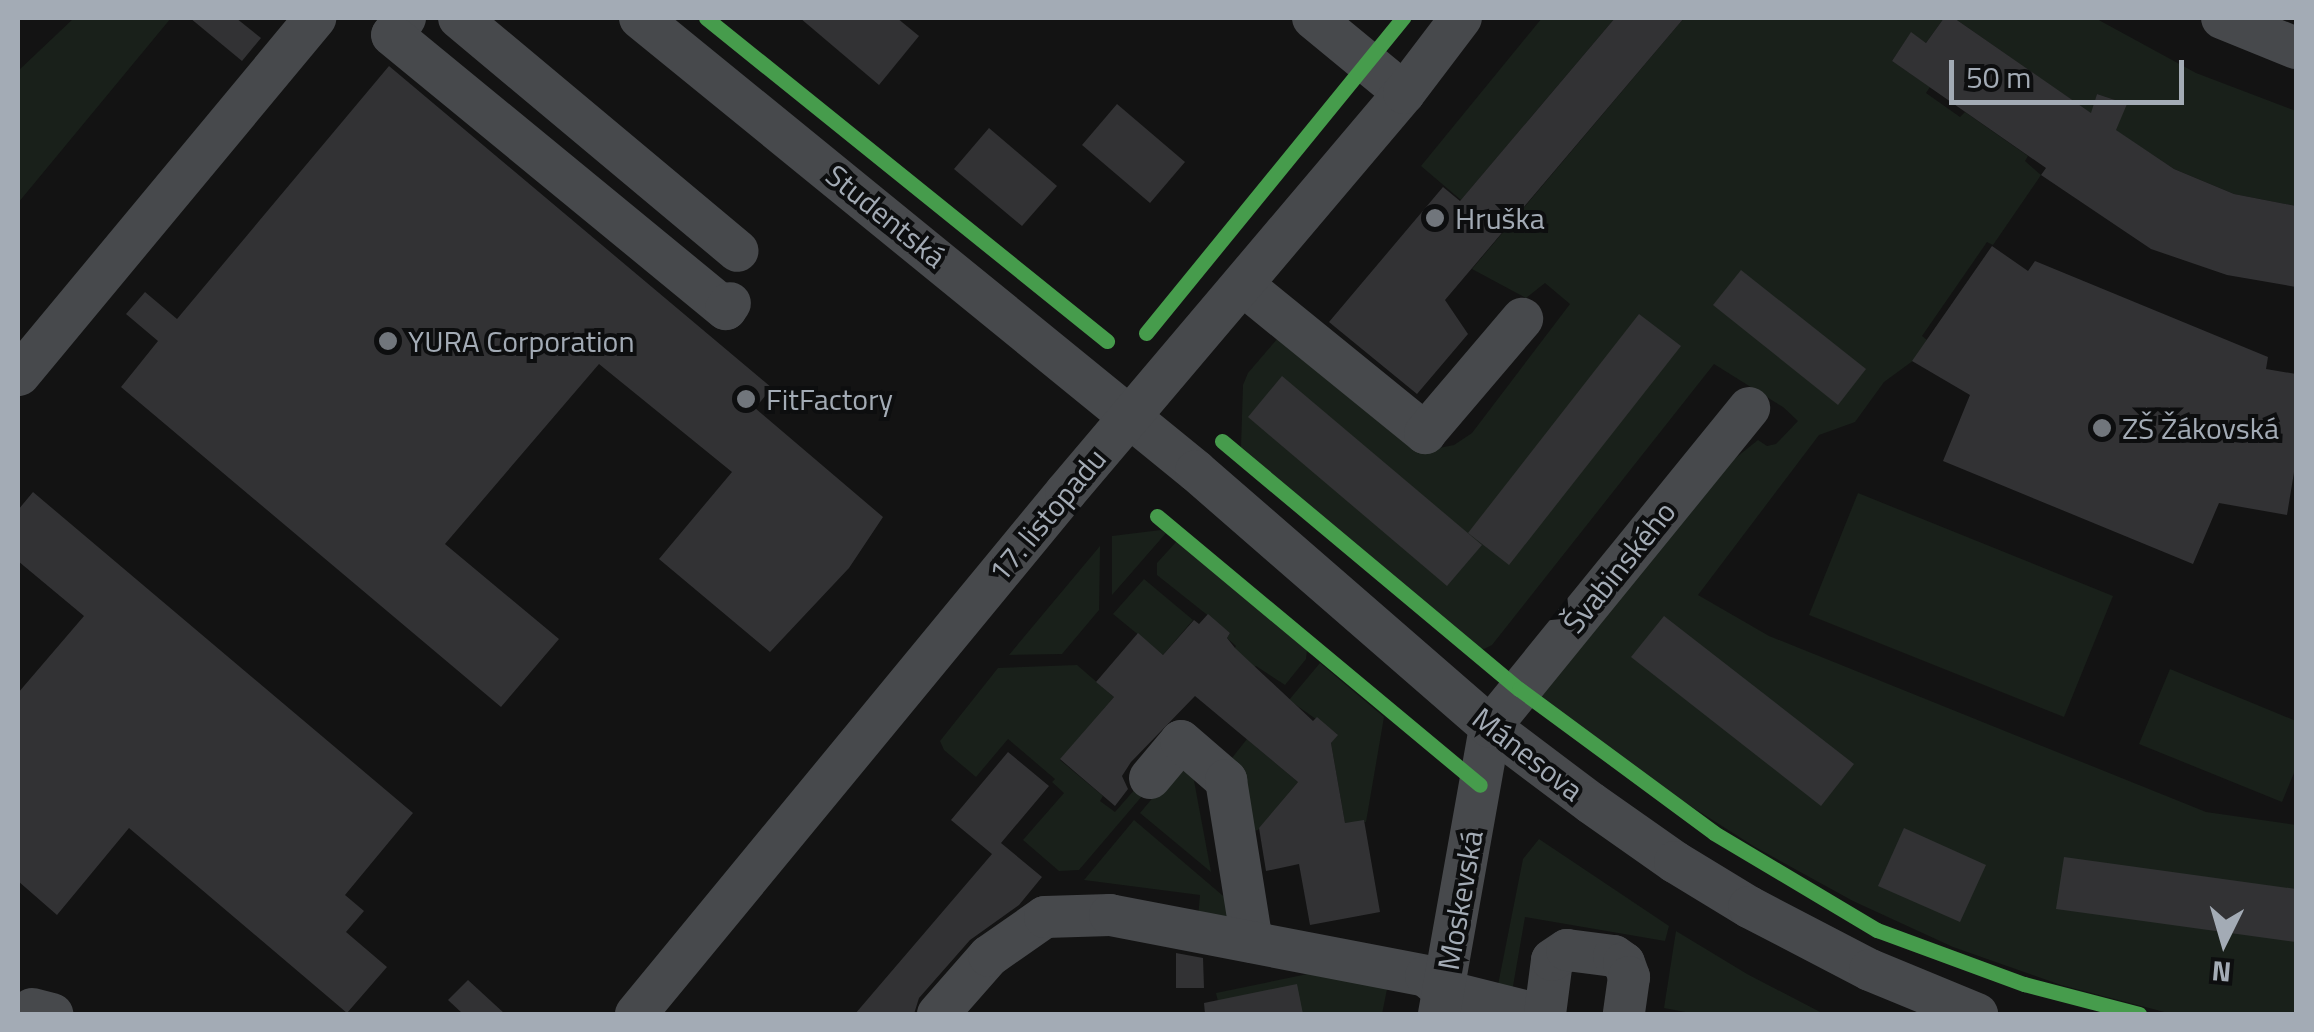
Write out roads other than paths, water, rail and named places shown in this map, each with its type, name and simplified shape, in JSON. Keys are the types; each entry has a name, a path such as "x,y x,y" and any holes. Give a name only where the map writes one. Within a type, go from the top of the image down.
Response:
{"street":[{"path":"20,375 315,18"},
{"path":"405,18 392,34 720,304"},
{"path":"459,18 738,252"},
{"name":"Studentská","path":"640,18 1130,416"},
{"path":"1313,18 1404,93"},
{"name":"17. listopadu","path":"636,1014 1130,416 1404,93 1462,18"},
{"path":"2222,18 2296,48"},
{"path":"1242,284 1425,433 1522,319"},
{"name":"Švabinského","path":"1490,727 1749,408"},
{"name":"Mánesova","path":"1130,416 1490,727 1675,862 1870,970 1976,1014"},
{"name":"Moskevská","path":"1442,1002 1490,727"},
{"path":"1150,778 1181,742 1226,780 1252,942"},
{"path":"938,1014 989,956 1045,917 1110,915 1426,976 1442,1002 1536,1014"},
{"path":"1545,1014 1552,960 1567,950 1614,956 1624,963 1629,977 1624,1014"}],"place":[{"name":"Hruška","path":"1435,218"},
{"name":"YURA Corporation","path":"388,341"},
{"name":"FitFactory","path":"746,399"},
{"name":"ZŠ Žákovská","path":"2102,428"}]}
